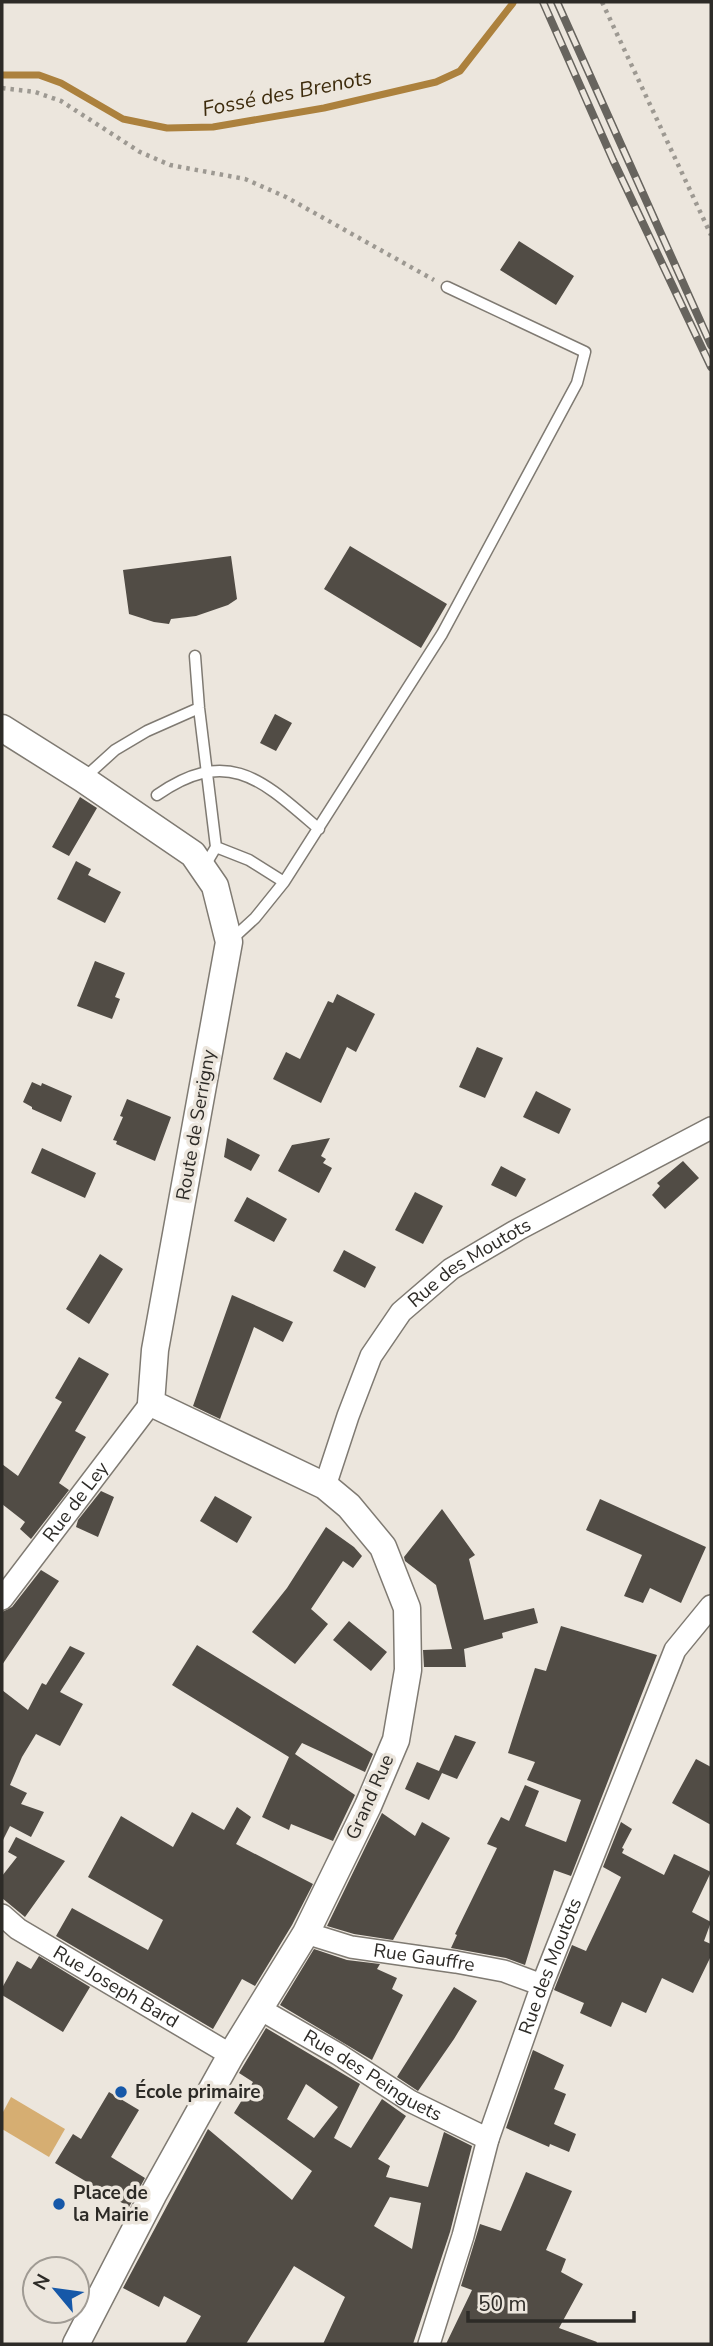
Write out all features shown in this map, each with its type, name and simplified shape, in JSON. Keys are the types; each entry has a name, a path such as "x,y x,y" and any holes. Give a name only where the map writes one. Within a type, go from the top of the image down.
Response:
{"street":[{"path":"2,728 204,857"},
{"name":"Route de Serrigny","path":"151,1403 155,1350 229,942 215,886 204,857"},
{"name":"Rue des Moutots","path":"325,1486 371,1356 401,1312 451,1269 519,1228 711,1128"},
{"name":"Grand Rue","path":"76,2344 231,2055 306,1933 368,1806 396,1740 408,1670 407,1608 383,1547 349,1506 325,1486 151,1403"},
{"name":"Rue de Ley","path":"2,1599 151,1403"},
{"name":"Rue des Moutots","path":"429,2344 463,2236 488,2139 542,1985 675,1650 711,1605"},
{"name":"Rue Joseph Bard","path":"2,1915 18,1929 231,2055"},
{"name":"Rue Gauffre","path":"306,1933 351,1947 456,1962 504,1972 542,1985"},
{"name":"Rue des Peinguets","path":"260,2009 338,2054 410,2101 488,2139"}],"lane":[{"path":"229,942 255,918 284,882 442,634 577,383 584,352 447,286"},
{"path":"195,656 206,771 204,857 249,860 284,882"},
{"path":"83,779 115,750 198,708"},
{"path":"157,795 174,783 206,771 230,770 264,784 319,829"}],"path":[{"path":"602,2 711,235"},
{"path":"2,88 35,92 61,101 140,152 170,165 245,179 286,197 447,286"}],"shaded area":[{"path":"11,2097 65,2129 49,2157 2,2129 2,2114"}],"building":[{"path":"519,241 574,276 556,305 500,270"},
{"path":"350,546 447,604 421,648 324,589"},
{"path":"231,556 237,599 228,605 196,616 171,619 169,624 129,614 123,570"},
{"path":"275,714 292,723 276,751 260,743"},
{"path":"80,797 97,808 69,856 52,847"},
{"path":"76,861 91,869 88,875 121,892 105,923 57,899"},
{"path":"95,961 125,973 115,997 120,999 112,1019 77,1006"},
{"path":"337,994 375,1014 356,1052 347,1047 321,1103 273,1079 286,1052 300,1059 328,1001 333,1003"},
{"path":"477,1047 503,1058 485,1098 459,1087"},
{"path":"32,1082 41,1086 42,1083 72,1096 61,1122 23,1102"},
{"path":"536,1091 571,1109 559,1134 523,1117"},
{"path":"127,1099 171,1117 155,1161 116,1144 117,1141 113,1140"},
{"path":"227,1138 260,1155 251,1171 224,1157"},
{"path":"330,1138 321,1156 326,1159 323,1163 332,1168 319,1193 278,1171 292,1145"},
{"path":"42,1148 96,1173 85,1198 31,1173"},
{"path":"683,1161 699,1178 665,1209 652,1195 660,1186 657,1183"},
{"path":"501,1166 526,1179 516,1197 491,1185"},
{"path":"415,1192 443,1206 423,1244 395,1230"},
{"path":"247,1197 287,1219 274,1242 234,1221"},
{"path":"344,1250 376,1267 365,1288 333,1271"},
{"path":"100,1254 123,1269 89,1324 66,1309"},
{"path":"232,1295 293,1322 283,1342 254,1327 220,1419 193,1406"},
{"path":"79,1357 109,1374 75,1431 86,1437 59,1483 69,1490 31,1539 20,1529 25,1522 2,1504 2,1464 18,1476 62,1402 55,1398"},
{"path":"101,1491 114,1497 98,1537 76,1527 78,1520"},
{"path":"215,1496 252,1517 237,1543 200,1521"},
{"path":"600,1499 706,1547 681,1603 650,1588 643,1603 624,1596 642,1555 586,1530"},
{"path":"442,1509 475,1555 469,1559 484,1620 534,1608 538,1623 502,1633 503,1638 464,1649 466,1667 424,1667 423,1650 452,1649 436,1585 405,1561 404,1557"},
{"path":"326,1527 362,1556 353,1568 343,1561 311,1609 328,1624 295,1664 252,1632 287,1588"},
{"path":"41,1570 59,1581 2,1665 2,1612 12,1607"},
{"path":"349,1621 387,1652 371,1671 333,1640"},
{"path":"561,1626 657,1655 571,1876 554,1870 525,1965 506,1958 451,1948 457,1935 455,1934 497,1848 487,1844 501,1817 509,1821 525,1785 539,1791 525,1826 566,1842 581,1800 527,1780 535,1762 508,1753 535,1668 546,1671"},
{"path":"197,1645 373,1754 365,1772 302,1743 295,1754 355,1795 333,1841 291,1824 289,1830 262,1817 289,1757 172,1685"},
{"path":"70,1646 85,1653 60,1692 83,1704 60,1746 36,1734 22,1757 10,1785 27,1793 21,1804 44,1812 31,1837 10,1826 2,1842 2,1690 28,1710 42,1683 46,1685"},
{"path":"455,1735 476,1742 457,1779 442,1773 429,1800 405,1789 417,1762 439,1771"},
{"path":"696,1759 711,1767 711,1825 672,1803"},
{"path":"237,1807 251,1817 236,1844 313,1884 255,1986 242,1979 213,2029 56,1936 72,1908 148,1950 163,1920 88,1877 121,1816 173,1847 192,1812 224,1830"},
{"path":"382,1813 415,1836 422,1822 450,1838 393,1940 354,1934 327,1926"},
{"path":"621,1822 632,1829 622,1853 664,1875 674,1854 711,1872 692,1912 711,1922 704,1941 711,1944 711,1956 693,1993 662,1978 646,2013 622,2002 611,2027 580,2013 584,2003 554,1990 572,1945 586,1951 621,1877 603,1867"},
{"path":"16,1837 65,1861 25,1917 2,1898 2,1876 17,1857 8,1852"},
{"path":"314,1949 347,1960 380,1964 377,1969 397,1978 392,1989 403,1995 372,2060 280,2005"},
{"path":"39,1956 90,1987 63,2032 2,1995 2,1988 17,1961 31,1969"},
{"path":"454,1987 477,2001 418,2091 397,2077"},
{"path":"266,2028 360,2084 334,2138 351,2148 382,2099 406,2116 378,2159 390,2166 386,2177 428,2187 444,2132 472,2146 450,2232 413,2344 323,2344 345,2297 294,2266 246,2344 185,2344 201,2316 164,2296 159,2307 123,2288 208,2129 292,2200 312,2171 234,2113 253,2082 239,2073","holes":["306,2084 338,2107 314,2138 287,2119","390,2197 421,2203 412,2249 374,2226"]},
{"path":"533,2050 564,2065 554,2089 566,2094 554,2124 576,2134 569,2152 550,2144 549,2147 506,2128"},
{"path":"109,2092 139,2110 111,2157 145,2178 129,2207 55,2163 73,2134 81,2139"},
{"path":"526,2172 572,2191 546,2250 566,2259 561,2272 583,2284 559,2328 597,2342 446,2344 472,2290 461,2286 480,2224 501,2231"}],"waterway":[{"name":"Fossé des Brenots","path":"2,75 39,75 61,83 123,119 167,128 213,127 324,108 436,82 460,71 513,3"}],"railway":[{"path":"543,2 613,160 711,367"},
{"path":"557,2 711,345"}],"place":[{"name":"École primaire","path":"121,2092"},
{"name":"Place de la Mairie","path":"59,2204"}]}
